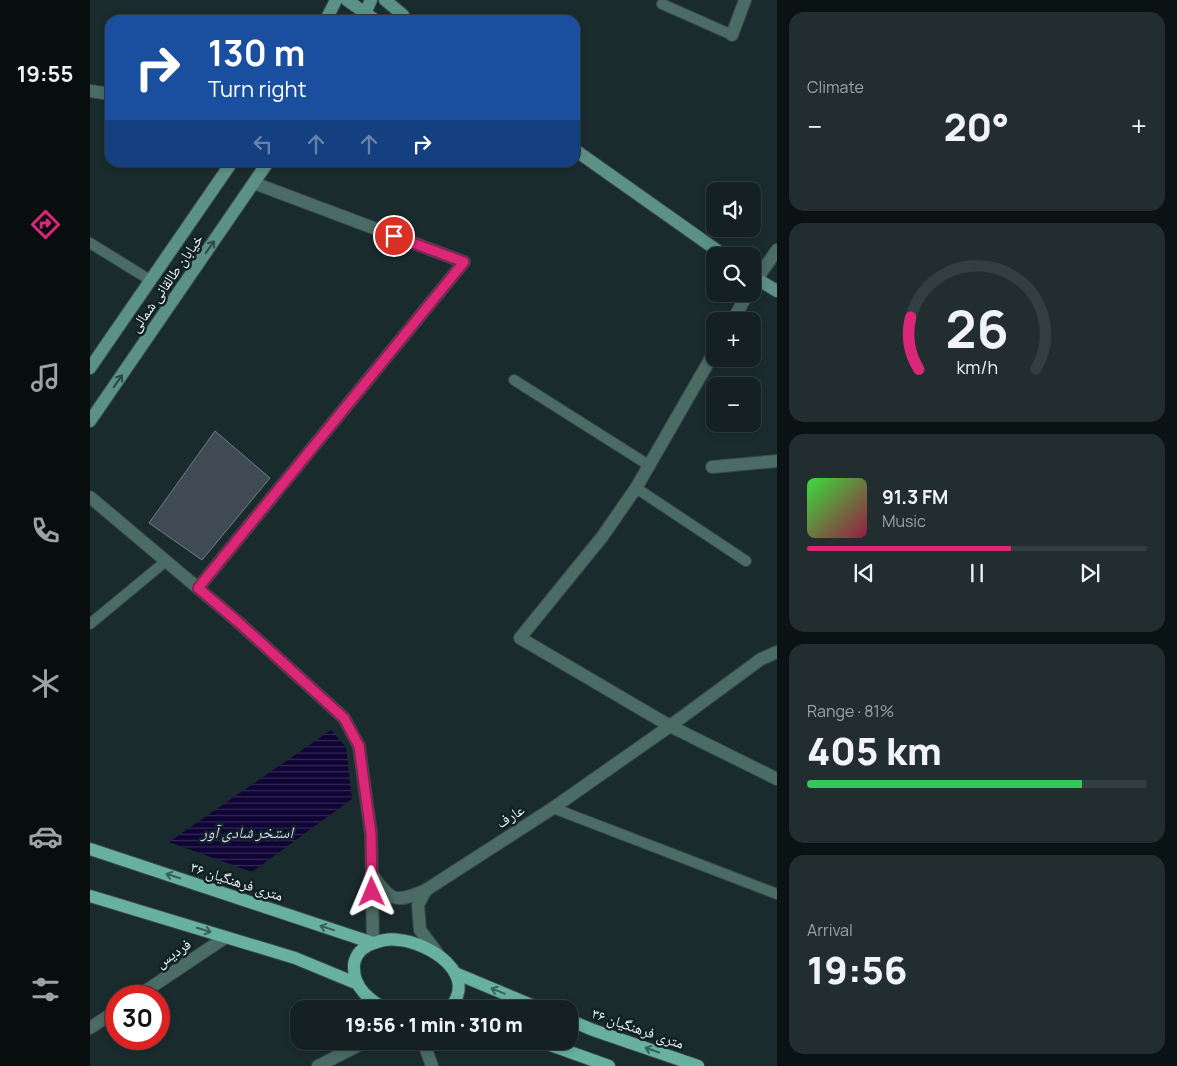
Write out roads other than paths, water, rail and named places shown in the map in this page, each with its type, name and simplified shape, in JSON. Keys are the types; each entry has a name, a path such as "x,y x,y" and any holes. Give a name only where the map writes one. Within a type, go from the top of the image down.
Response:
{"main road":[{"path":"328,15 336,0"},
{"path":"347,0 364,15"},
{"path":"368,15 371,0"},
{"path":"384,0 403,15"},
{"path":"580,154 712,247"},
{"name":"خیابان طالقانی شمالی","path":"90,366 229,167"},
{"name":"خیابان طالقانی شمالی","path":"90,421 265,167"},
{"path":"761,283 777,291"},
{"name":"۳۶ متری فرهنگیان","path":"90,849 373,943"},
{"path":"90,896 295,958 358,984"},
{"path":"371,1000 364,994 358,984 354,974 354,964 357,955 364,948 385,939 399,940 426,948 438,954 455,973 459,993 456,1000"},
{"path":"455,973 520,1000"},
{"name":"۳۶ متری فرهنگیان","path":"578,1024 698,1066"},
{"path":"564,1050 609,1066"}],"street":[{"path":"732,35 745,0"},
{"path":"90,91 105,93"},
{"path":"198,588 464,262 254,183"},
{"path":"761,271 777,250"},
{"path":"706,367 636,488 602,537 520,638 670,726 777,779"},
{"path":"712,467 777,461"},
{"path":"90,497 237,621 344,718 359,746 371,834 373,943"},
{"name":"عارف","path":"372,874 385,894 394,898 411,897 426,890 552,808 670,726 761,659 777,652"},
{"path":"426,890 418,905 420,930 438,954"},
{"name":"فردیس","path":"154,985 226,937"},
{"path":"90,1028 105,1018"},
{"path":"318,1066 349,1050"},
{"path":"426,1050 432,1066"}],"lane":[{"path":"662,4 732,35"},
{"path":"90,243 150,280"},
{"path":"514,380 650,466"},
{"path":"636,488 746,561"},
{"path":"90,624 166,561"},
{"path":"552,808 777,894"}],"water":[{"name":"استخر شادی آور","path":"331,730 346,747 352,799 252,872 169,842"}]}
